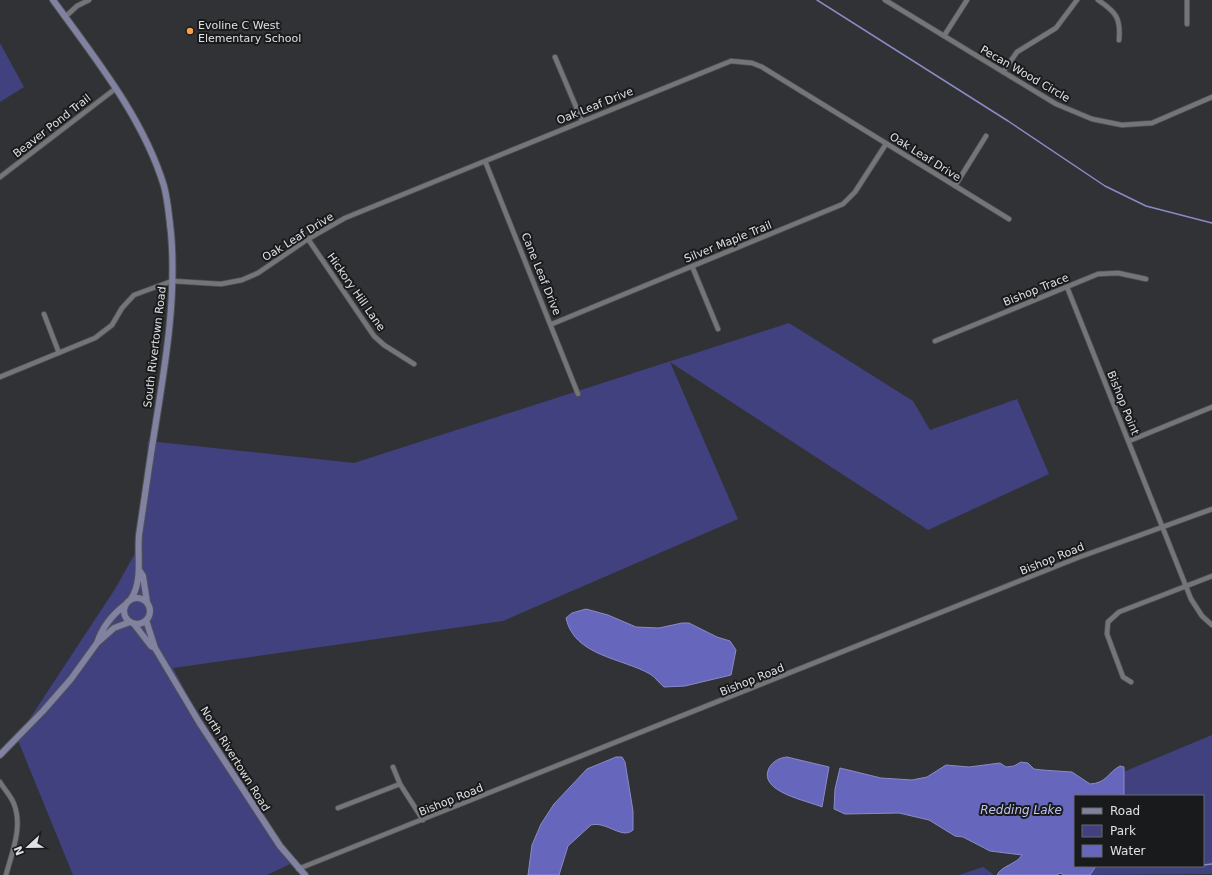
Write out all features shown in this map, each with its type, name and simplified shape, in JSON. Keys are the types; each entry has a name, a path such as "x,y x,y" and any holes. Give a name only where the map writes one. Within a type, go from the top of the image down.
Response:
{"main road":[{"name":"South Rivertown Road","path":"53,0 115,89 140,130 157,165 164,187 171,232 172,281 161,384 139,536 139,570"},
{"path":"97,643 100,632 112,616 125,606 131,599 137,587 137,575 139,570"},
{"path":"0,755 43,711 71,679 97,643 114,628 132,623 138,624 146,620 150,609 147,602 143,576 139,570"},
{"path":"131,599 139,598 147,602"},
{"path":"125,606 125,617 132,623"},
{"name":"North Rivertown Road","path":"146,620 156,648 199,721 255,809 298,869 305,875"},
{"name":"North Rivertown Road","path":"132,623 151,646 156,648"}],"street":[{"path":"65,17 76,6 89,0"},
{"name":"Pecan Wood Circle","path":"885,0 1056,104 1092,119 1122,125 1152,123 1212,97"},
{"path":"944,36 967,0"},
{"path":"1003,72 1016,52 1056,28 1077,0"},
{"path":"1098,0 1110,8 1116,15 1120,27 1119,40"},
{"path":"1187,0 1187,24"},
{"path":"555,57 582,121"},
{"name":"Oak Leaf Drive","path":"172,281 221,284 242,280 258,273 308,239 345,218 721,64 741,61 762,67 1009,220"},
{"name":"Beaver Pond Trail","path":"0,177 115,89"},
{"path":"955,186 986,136"},
{"name":"Silver Maple Trail","path":"552,324 843,204 856,192 886,144"},
{"name":"Cane Leaf Drive","path":"484,161 552,324 578,394"},
{"name":"Hickory Hill Lane","path":"308,239 374,336 384,345 414,364"},
{"path":"692,266 718,329"},
{"name":"Bishop Trace","path":"935,341 1098,274 1118,273 1146,279"},
{"path":"0,376 95,338 112,325 122,308 134,295 172,281"},
{"name":"Bishop Point","path":"1067,287 1185,586 1202,616 1212,625"},
{"path":"44,314 59,352"},
{"path":"1129,441 1212,407"},
{"name":"Bishop Road","path":"298,869 1077,558 1212,508"},
{"path":"1131,682 1124,677 1107,634 1108,622 1119,612 1212,576"},
{"path":"393,767 400,784 423,820"},
{"path":"0,782 14,802 17,818 17,837 6,875"},
{"path":"338,808 400,784"}],"green space":[{"path":"0,43 24,87 0,102"},
{"path":"789,323 913,401 930,430 1017,399 1049,474 928,530 670,362 738,519 503,621 173,668 226,768 290,864 267,875 73,875 17,738 115,589 142,541 148,441 354,463"},
{"path":"1212,735 1212,874 1088,875 1095,867 1204,867 1204,795 1114,795 1116,775"},
{"path":"983,867 994,875 959,875"}],"water":[{"path":"586,609 608,615 636,627 659,628 689,623 717,637 730,641 736,650 731,675 685,686 664,687 650,674 600,654 579,641 571,631 566,618 572,613"},
{"path":"616,757 622,757 625,762 633,811 633,830 624,833 597,824 591,825 568,846 559,875 528,875 532,845 541,824 554,804 587,769"},
{"path":"787,757 829,767 822,807 786,794 770,783 767,776 772,763 781,758"},
{"name":"Redding Lake","path":"1021,762 1028,763 1034,769 1072,772 1090,784 1104,780 1120,766 1124,767 1124,795 1074,795 1074,867 1095,867 1090,875 1063,875 1061,873 1056,875 997,875 1002,869 1017,861 1022,855 990,851 963,837 955,836 929,820 899,813 845,814 834,809 835,789 840,768 881,778 912,780 927,777 946,765 969,767 1000,763 1006,767 1014,766"}],"waterway":[{"path":"817,0 1008,121 1105,186 1146,206 1212,223"},
{"path":"1204,865 1212,864"}],"place":[{"name":"Evoline C West Elementary School","path":"190,31"}]}
